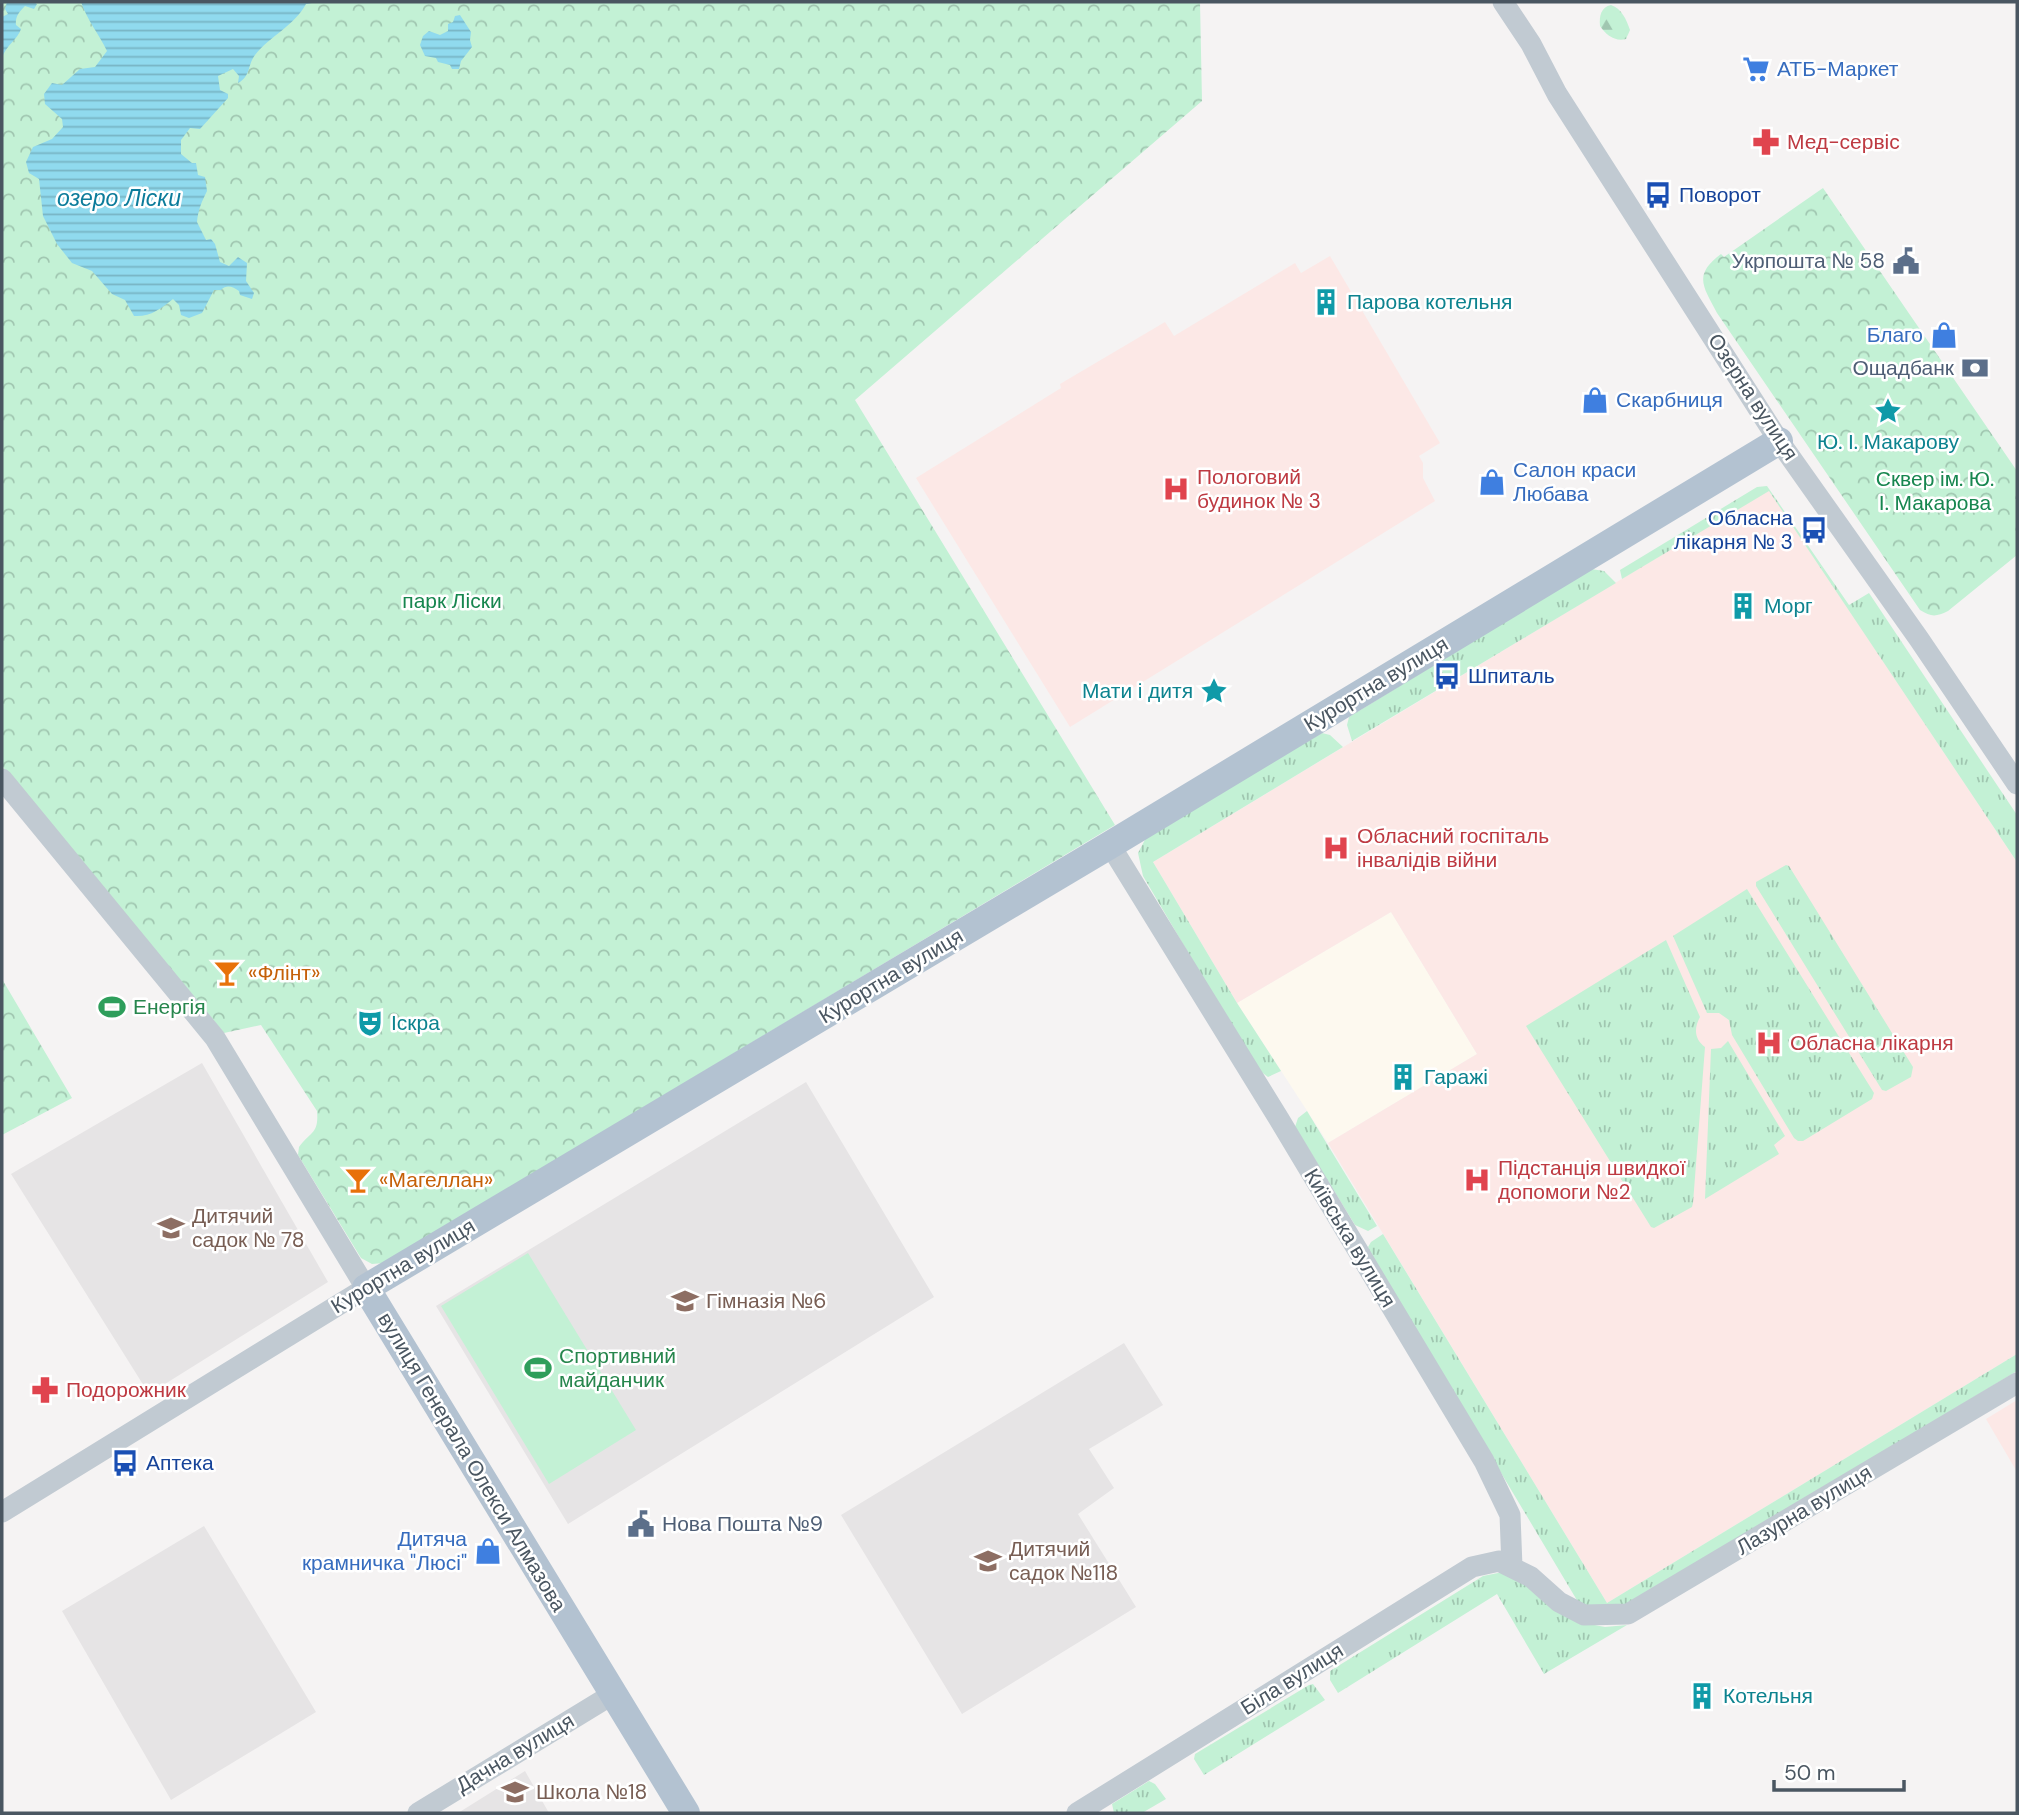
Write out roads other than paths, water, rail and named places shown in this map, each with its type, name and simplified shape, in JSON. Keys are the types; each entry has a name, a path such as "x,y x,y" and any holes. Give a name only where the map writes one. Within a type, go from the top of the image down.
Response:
{"main road":[{"name":"Курортна вулиця","path":"366,1288 1110,845 1779,441"},
{"name":"вулиця Генерала Олекси Алмазова","path":"366,1288 687,1813"}],"street":[{"name":"Озерна вулиця","path":"1503,2 1531,44 1557,94 1779,441 1919,639 2017,784"},
{"name":"вулиця Генерала Олекси Алмазова","path":"2,779 215,1038 366,1288"},
{"name":"Київська вулиця","path":"1110,845 1279,1119 1484,1461 1510,1515 1512,1567"},
{"name":"Курортна вулиця","path":"2,1512 366,1288"},
{"name":"Лазурна вулиця","path":"1512,1567 1531,1577 1559,1602 1584,1615 1628,1614 2017,1383"},
{"name":"Біла вулиця","path":"1077,1813 1472,1567 1499,1561 1512,1567"},
{"name":"Дачна вулиця","path":"418,1813 613,1694"}],"water":[{"path":"7,2 37,4 34,9 25,6 19,13 16,25 21,29 2,58 2,17 8,14 5,9"},
{"name":"озеро Ліски","path":"81,2 318,2 306,4 295,19 261,48 247,74 238,83 239,76 233,69 218,76 220,90 228,94 228,98 200,129 190,128 181,140 181,154 196,163 198,175 205,177 207,191 197,222 206,240 211,239 215,244 220,262 229,266 238,257 247,263 246,281 254,293 252,299 228,287 214,290 202,313 189,318 181,315 179,305 173,299 150,314 134,316 125,300 112,294 92,271 72,263 57,244 43,216 39,179 29,173 26,162 33,147 52,139 63,127 62,119 45,104 44,94 52,83 62,85 80,69 95,67 107,51"},
{"path":"460,15 471,32 472,47 461,61 459,69 452,69 450,65 438,62 436,58 425,56 420,45 423,36 429,31 440,35 448,31 448,24 453,22 455,16"}],"place":[{"name":"АТБ-Маркет","path":"1756,69"},
{"name":"Мед-сервіс","path":"1766,142"},
{"name":"Поворот","path":"1658,195"},
{"name":"Укрпошта № 58","path":"1906,261"},
{"name":"Парова котельня","path":"1326,302"},
{"name":"Благо","path":"1944,335"},
{"name":"Ощадбанк","path":"1975,368"},
{"name":"Скарбниця","path":"1595,400"},
{"name":"Ю. І. Макарову","path":"1888,411"},
{"name":"Салон краси Любава","path":"1492,482"},
{"name":"Пологовий будинок № 3","path":"1176,489"},
{"name":"Обласна лікарня № 3","path":"1814,530"},
{"name":"Морг","path":"1743,606"},
{"name":"Шпиталь","path":"1447,676"},
{"name":"Мати і дитя","path":"1214,691"},
{"name":"Обласний госпіталь інвалідів війни","path":"1336,848"},
{"name":"«Флінт»","path":"227,973"},
{"name":"Енергія","path":"112,1007"},
{"name":"Іскра","path":"370,1023"},
{"name":"Обласна лікарня","path":"1769,1043"},
{"name":"Гаражі","path":"1403,1077"},
{"name":"«Магеллан»","path":"358,1180"},
{"name":"Підстанція швидкої допомоги №2","path":"1477,1180"},
{"name":"Дитячий садок № 78","path":"171,1228"},
{"name":"Гімназія №6","path":"685,1301"},
{"name":"Спортивний майданчик","path":"538,1368"},
{"name":"Подорожник","path":"45,1390"},
{"name":"Аптека","path":"125,1463"},
{"name":"Нова Пошта №9","path":"641,1524"},
{"name":"Дитяча крамничка \"Люсі\"","path":"488,1551"},
{"name":"Дитячий садок №118","path":"988,1561"},
{"name":"Котельня","path":"1702,1696"},
{"name":"Школа №18","path":"515,1792"}],"park label":[{"name":"Сквер ім. Ю. І. Макарова","path":"1935,491"},
{"name":"парк Ліски","path":"452,601"}]}
